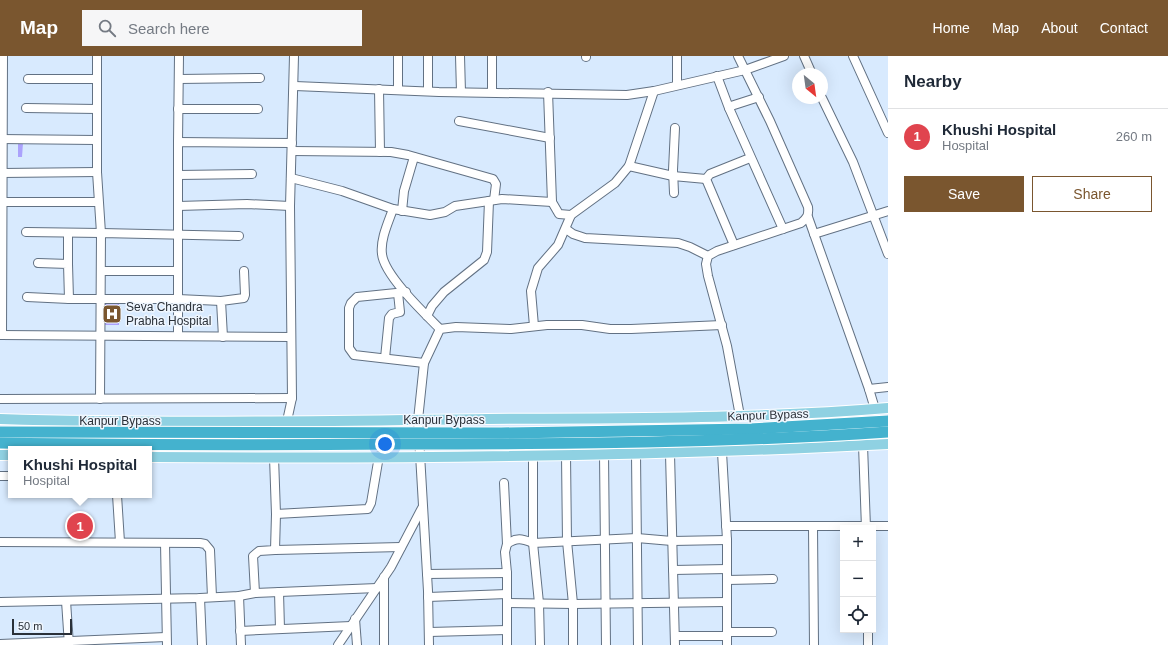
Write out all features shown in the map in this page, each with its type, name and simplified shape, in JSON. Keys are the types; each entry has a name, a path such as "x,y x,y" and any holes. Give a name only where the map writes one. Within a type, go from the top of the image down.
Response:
{"highway":[{"name":"Kanpur Bypass","path":"0,432 493,433 750,429 888,421"},
{"name":"Kanpur Bypass","path":"0,443 134,445 507,444 777,439 888,432"}],"main road":[{"path":"0,419 287,421 418,420 740,416 888,408"},
{"path":"152,457 670,454 888,444"}],"street":[{"path":"3,56 1,77 1,335 291,337"},
{"path":"97,56 96,140 98,202 101,233 100,399"},
{"path":"178,336 177,234 179,56"},
{"path":"287,421 292,398 290,206 295,86 294,56"},
{"path":"398,56 398,90"},
{"path":"428,56 428,91"},
{"path":"460,56 461,92"},
{"path":"492,56 492,92"},
{"path":"677,56 677,85"},
{"path":"738,56 759,97 808,207 808,217 875,409"},
{"path":"295,86 461,92 548,92 626,95 654,91 745,70 784,56"},
{"path":"804,56 809,68"},
{"path":"853,56 888,133"},
{"path":"717,76 750,158 783,229"},
{"path":"179,79 260,78"},
{"path":"28,79 97,79"},
{"path":"379,89 380,152"},
{"path":"534,326 531,303 532,283 538,268 558,245 571,215 615,183 629,166 654,91"},
{"path":"548,92 552,202 559,214 571,215"},
{"path":"729,108 759,97"},
{"path":"825,104 853,162 875,216 888,254"},
{"path":"26,108 97,109"},
{"path":"178,109 258,109"},
{"path":"459,121 550,138"},
{"path":"674,193 673,176 675,128"},
{"path":"1,138 96,140"},
{"path":"178,142 380,152 414,157 493,179 496,184 492,201 487,252 484,260 444,292 432,306 427,316"},
{"path":"402,211 404,191 414,157"},
{"path":"706,179 710,174 750,158"},
{"path":"629,166 673,176 706,179"},
{"path":"2,173 97,172"},
{"path":"178,175 252,174"},
{"path":"291,178 342,191 392,209 402,211 437,214 455,206 492,201 520,200 552,202"},
{"path":"706,179 734,245"},
{"path":"2,202 98,202"},
{"path":"178,206 247,204 290,206"},
{"path":"392,209 385,233 382,254 387,269 402,293 440,329"},
{"path":"814,234 888,211"},
{"path":"708,256 734,245 801,223 808,217"},
{"path":"566,229 573,234 585,238 678,243 690,246 708,256"},
{"path":"26,232 239,236"},
{"path":"68,233 69,298"},
{"path":"708,256 706,264 708,276 728,346 740,416"},
{"path":"38,263 68,264"},
{"path":"101,270 178,271"},
{"path":"27,298 221,300 244,298 244,270"},
{"path":"402,293 357,297 351,303 349,348 354,355 424,363"},
{"path":"385,358 389,318 392,314 400,312 402,293"},
{"path":"221,300 223,336"},
{"path":"440,329 456,327 511,329 534,326 582,325 610,329 631,329 722,325"},
{"path":"429,645 427,574 418,420 424,363 440,329"},
{"path":"869,389 888,387"},
{"path":"0,399 292,398"},
{"path":"863,446 866,525"},
{"path":"722,452 727,540 727,645"},
{"path":"604,454 606,645"},
{"path":"636,454 638,645"},
{"path":"670,454 675,645"},
{"path":"533,455 533,542 539,603 540,645"},
{"path":"566,455 567,541 573,604 573,645"},
{"path":"276,514 368,509 371,503 379,456"},
{"path":"274,457 276,514 275,550"},
{"path":"504,483 507,544 505,552 507,573 507,645"},
{"path":"117,498 120,542"},
{"path":"338,645 384,577 423,507"},
{"path":"726,526 840,528"},
{"path":"876,527 888,526"},
{"path":"813,527 814,645"},
{"path":"507,544 520,538 533,542 637,538 672,541 727,540"},
{"path":"0,542 200,543 208,547 210,550 212,597"},
{"path":"0,644 166,641 165,543"},
{"path":"255,593 253,556 259,551 401,547"},
{"path":"674,570 727,569"},
{"path":"427,574 507,573"},
{"path":"384,577 384,645"},
{"path":"727,580 773,579"},
{"path":"0,602 200,598 239,596 255,593 377,588"},
{"path":"280,592 280,629"},
{"path":"428,597 507,594"},
{"path":"239,596 240,645"},
{"path":"200,598 202,645"},
{"path":"66,601 69,643"},
{"path":"507,603 637,604 727,602"},
{"path":"240,631 353,622"},
{"path":"353,622 357,645"},
{"path":"429,632 507,630"},
{"path":"675,636 772,632"},
{"path":"868,633 868,645"}],"building":[{"path":"18,143 23,143 22,157 18,157"},
{"path":"103,302 119,302 119,325 103,325"},
{"path":"74,512 85,513 84,539 73,538"}],"place":[{"name":"Seva Chandra Prabha Hospital","path":"112,314"},
{"name":"Khushi Hospital","path":"80,526"}]}
